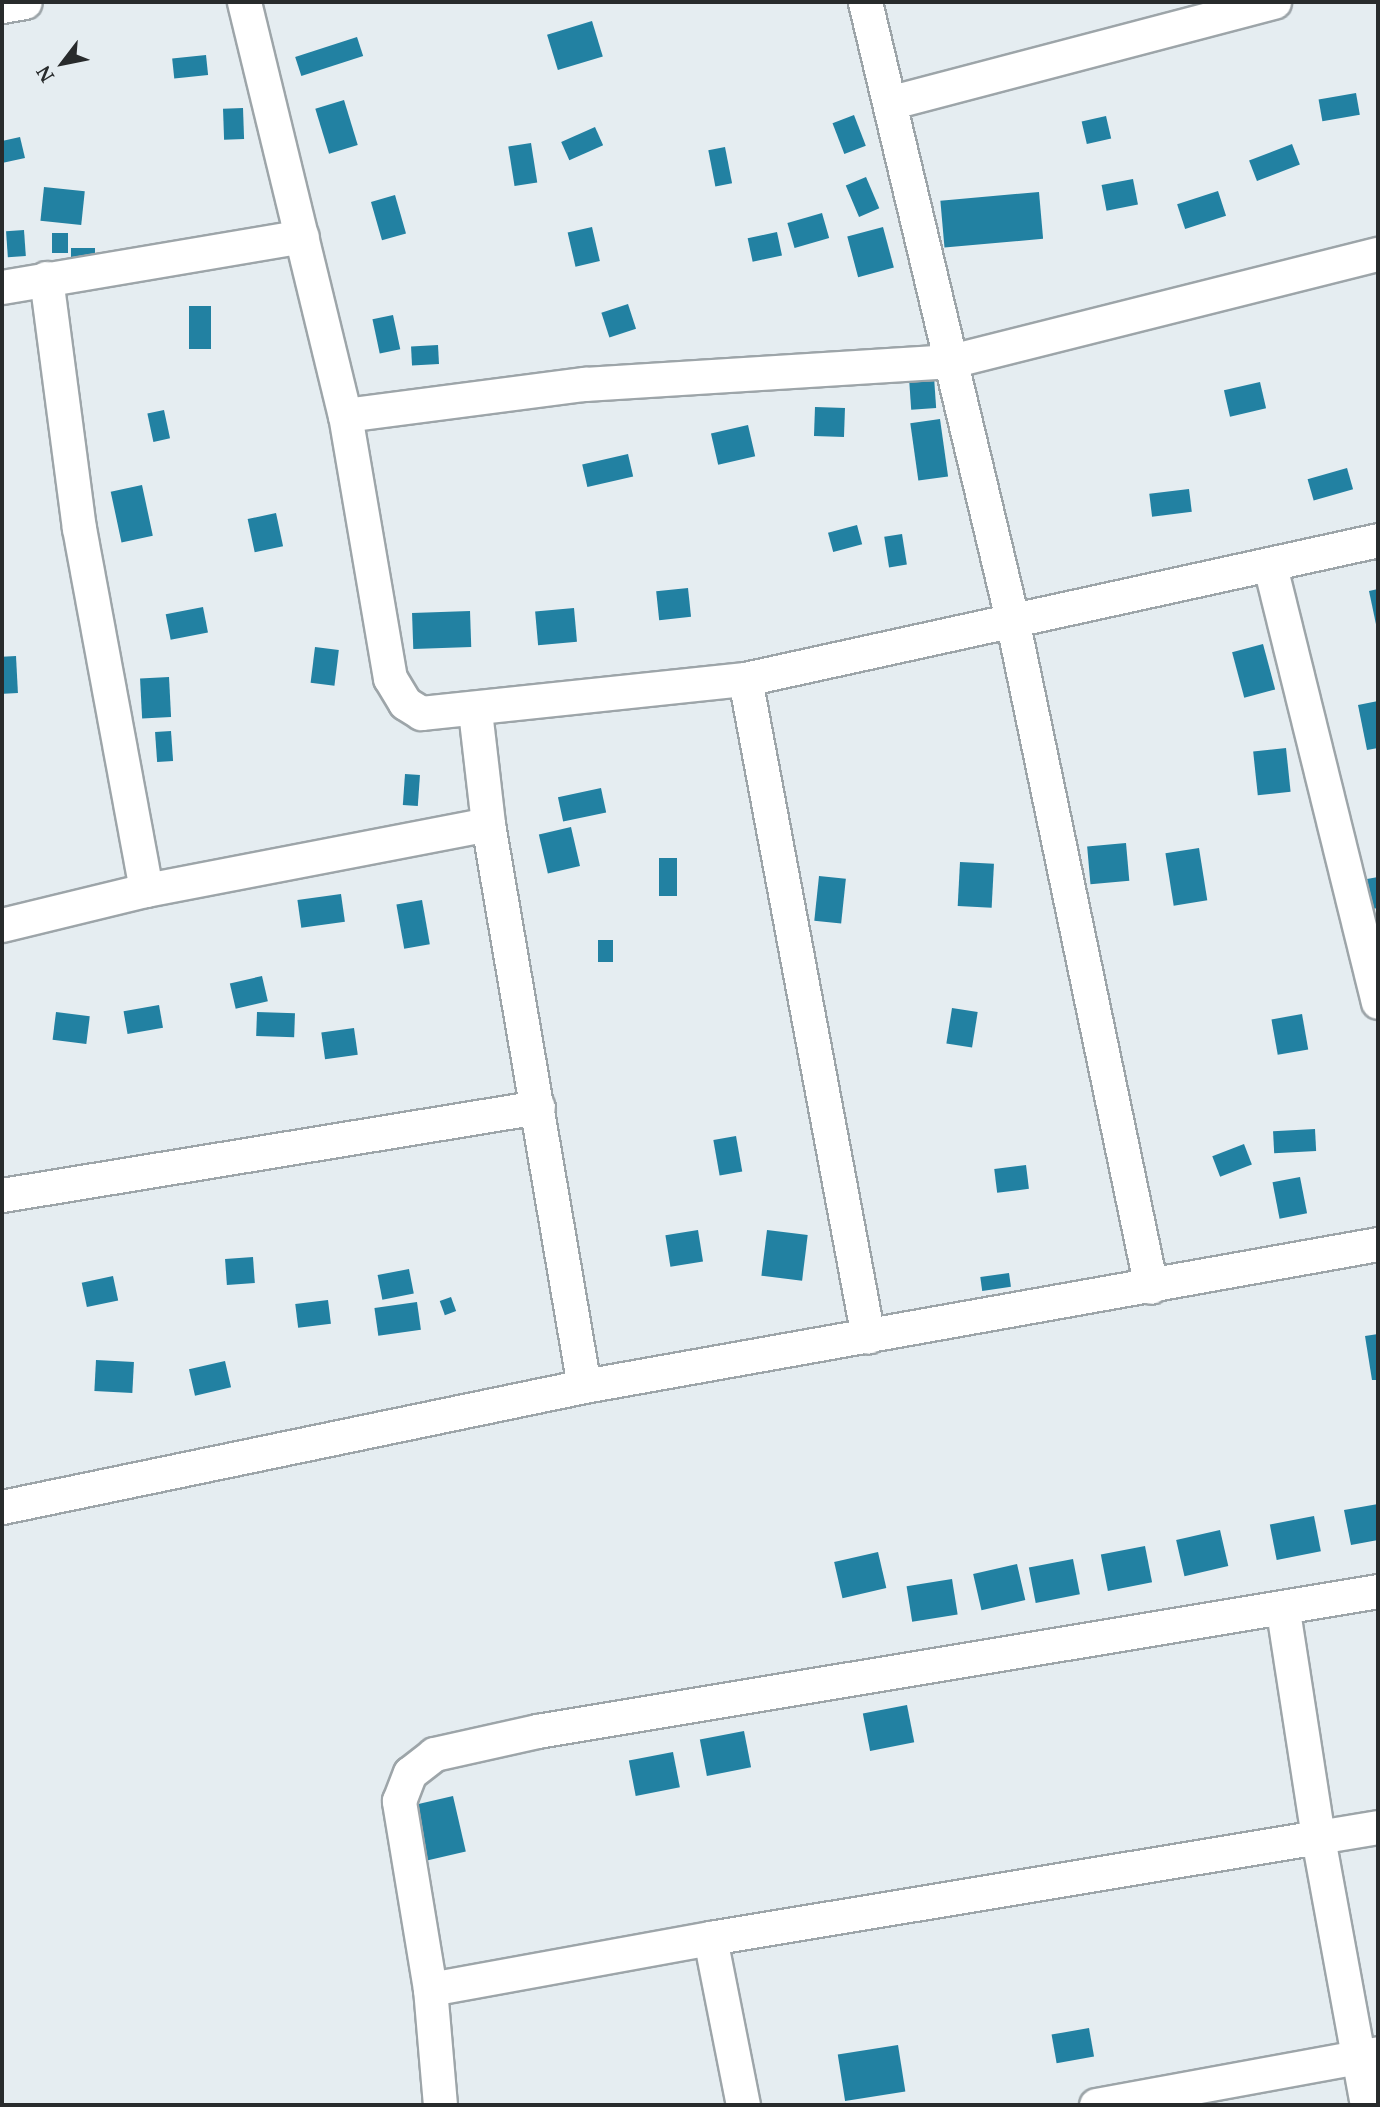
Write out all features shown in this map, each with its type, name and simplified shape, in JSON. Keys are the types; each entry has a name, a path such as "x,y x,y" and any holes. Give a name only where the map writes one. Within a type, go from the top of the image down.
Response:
{"street":[{"path":"2,6 25,2"},
{"path":"244,2 345,415 390,678 405,703 421,713 475,711 745,679 1270,566 1378,540"},
{"path":"865,2 892,102 1012,620 1151,1287"},
{"path":"892,102 1274,2"},
{"path":"2,287 302,236"},
{"path":"345,415 585,384 951,360 1378,254"},
{"path":"46,278 79,528 146,890"},
{"path":"1270,566 1373,954 1378,1002"},
{"path":"745,679 867,1337"},
{"path":"475,711 488,824 584,1386"},
{"path":"2,925 146,890 488,824"},
{"path":"2,1195 538,1107"},
{"path":"2,1507 584,1386 1151,1287 1378,1244"},
{"path":"440,2105 430,1989 399,1801 410,1773 434,1754 537,1731 1283,1610 1378,1591"},
{"path":"1283,1610 1318,1837 1369,2055 1367,2105"},
{"path":"430,1989 710,1938 1378,1827"},
{"path":"710,1938 743,2105"},
{"path":"1096,2105 1369,2055"}],"building":[{"path":"592,21 603,56 558,70 547,35"},
{"path":"357,37 363,56 301,76 295,57"},
{"path":"206,55 208,75 174,78 172,59"},
{"path":"1356,93 1360,115 1322,121 1319,100"},
{"path":"344,100 358,145 329,154 315,109"},
{"path":"243,108 244,139 224,140 223,109"},
{"path":"854,115 866,146 844,154 833,123"},
{"path":"1106,116 1111,138 1087,144 1082,122"},
{"path":"595,127 603,145 569,160 561,142"},
{"path":"20,137 25,158 2,163 2,141"},
{"path":"531,143 537,183 515,186 508,147"},
{"path":"1292,144 1300,165 1257,181 1249,160"},
{"path":"725,147 732,183 715,187 708,150"},
{"path":"866,177 879,208 859,217 846,186"},
{"path":"1133,179 1138,205 1107,211 1102,185"},
{"path":"44,187 85,191 81,225 40,221"},
{"path":"1218,191 1226,216 1185,229 1177,204"},
{"path":"1039,192 1043,239 944,247 940,201"},
{"path":"395,195 406,233 382,240 371,202"},
{"path":"822,213 829,238 795,248 787,223"},
{"path":"592,227 600,261 576,267 568,233"},
{"path":"883,227 894,268 858,277 847,237"},
{"path":"24,230 26,256 8,257 6,231"},
{"path":"777,232 782,255 753,262 748,238"},
{"path":"52,233 68,233 68,253 52,253"},
{"path":"71,248 95,248 95,266 71,266"},
{"path":"628,304 636,329 609,337 601,313"},
{"path":"189,306 211,306 211,349 189,349"},
{"path":"393,315 400,349 380,354 372,319"},
{"path":"438,345 439,364 412,365 411,346"},
{"path":"934,377 936,408 911,410 909,379"},
{"path":"1260,382 1266,408 1230,417 1224,390"},
{"path":"815,407 845,408 844,437 814,436"},
{"path":"164,410 170,438 153,442 147,414"},
{"path":"940,419 948,476 918,481 910,423"},
{"path":"748,425 755,456 718,465 711,434"},
{"path":"628,454 633,476 587,487 582,465"},
{"path":"1347,468 1353,489 1314,500 1308,479"},
{"path":"142,485 153,536 122,543 111,492"},
{"path":"1189,489 1192,512 1152,517 1149,494"},
{"path":"276,513 283,546 255,552 248,519"},
{"path":"857,525 862,544 833,552 828,533"},
{"path":"902,534 907,565 889,567 884,537"},
{"path":"688,588 691,617 659,620 656,591"},
{"path":"1378,589 1378,629 1377,629 1369,591"},
{"path":"203,607 208,633 171,640 166,614"},
{"path":"574,608 577,642 538,645 535,611"},
{"path":"470,611 471,647 413,649 412,613"},
{"path":"1263,644 1275,689 1244,698 1232,652"},
{"path":"315,647 339,650 334,686 311,683"},
{"path":"16,656 18,693 4,694 2,657"},
{"path":"169,677 171,717 142,718 140,679"},
{"path":"1378,701 1378,748 1367,750 1358,705"},
{"path":"171,731 173,761 157,762 155,732"},
{"path":"1286,748 1291,792 1258,795 1253,751"},
{"path":"405,774 420,775 418,806 403,805"},
{"path":"601,788 606,812 563,822 558,797"},
{"path":"571,827 580,866 548,873 539,834"},
{"path":"1126,843 1129,881 1090,884 1087,846"},
{"path":"1199,848 1207,900 1174,906 1165,853"},
{"path":"659,858 677,858 677,896 659,896"},
{"path":"960,862 994,864 992,908 958,906"},
{"path":"819,876 846,879 841,924 814,921"},
{"path":"1378,877 1378,908 1372,909 1367,879"},
{"path":"341,894 345,922 301,928 297,900"},
{"path":"422,900 430,944 404,949 396,905"},
{"path":"598,940 613,940 613,962 598,962"},
{"path":"262,976 268,1001 236,1009 230,983"},
{"path":"159,1005 163,1028 128,1034 124,1011"},
{"path":"952,1008 978,1012 972,1048 946,1044"},
{"path":"56,1012 90,1016 86,1044 53,1040"},
{"path":"257,1012 295,1013 294,1037 256,1036"},
{"path":"1302,1014 1308,1049 1278,1055 1271,1019"},
{"path":"354,1028 358,1055 325,1059 321,1033"},
{"path":"1315,1129 1316,1151 1274,1153 1273,1131"},
{"path":"736,1136 742,1171 720,1175 713,1140"},
{"path":"1244,1144 1252,1165 1220,1177 1212,1156"},
{"path":"1026,1165 1029,1189 997,1193 994,1169"},
{"path":"1300,1177 1307,1213 1280,1219 1273,1182"},
{"path":"698,1230 703,1262 670,1267 665,1235"},
{"path":"767,1230 808,1235 802,1281 761,1276"},
{"path":"253,1257 255,1283 227,1285 225,1259"},
{"path":"409,1269 414,1294 382,1300 378,1275"},
{"path":"1009,1273 1011,1287 982,1291 980,1277"},
{"path":"113,1276 118,1300 87,1307 82,1283"},
{"path":"451,1297 456,1311 445,1315 440,1301"},
{"path":"328,1300 331,1324 298,1328 295,1304"},
{"path":"417,1302 421,1330 378,1336 374,1308"},
{"path":"1378,1334 1378,1380 1372,1380 1365,1336"},
{"path":"96,1360 134,1362 132,1393 94,1391"},
{"path":"225,1361 231,1387 195,1396 189,1369"},
{"path":"1378,1504 1378,1540 1351,1545 1344,1510"},
{"path":"1314,1516 1321,1551 1277,1560 1270,1525"},
{"path":"1220,1530 1228,1566 1184,1576 1176,1540"},
{"path":"1145,1546 1152,1582 1108,1591 1101,1555"},
{"path":"878,1552 886,1588 842,1598 834,1562"},
{"path":"1073,1559 1080,1594 1036,1603 1029,1568"},
{"path":"1017,1564 1025,1600 981,1610 973,1574"},
{"path":"952,1579 958,1615 912,1622 907,1586"},
{"path":"907,1705 914,1742 870,1751 863,1714"},
{"path":"744,1731 751,1767 707,1776 700,1740"},
{"path":"673,1752 680,1787 636,1796 629,1761"},
{"path":"453,1796 466,1852 426,1861 413,1805"},
{"path":"1089,2028 1094,2057 1057,2063 1052,2035"},
{"path":"898,2045 905,2091 845,2101 838,2055"}]}
